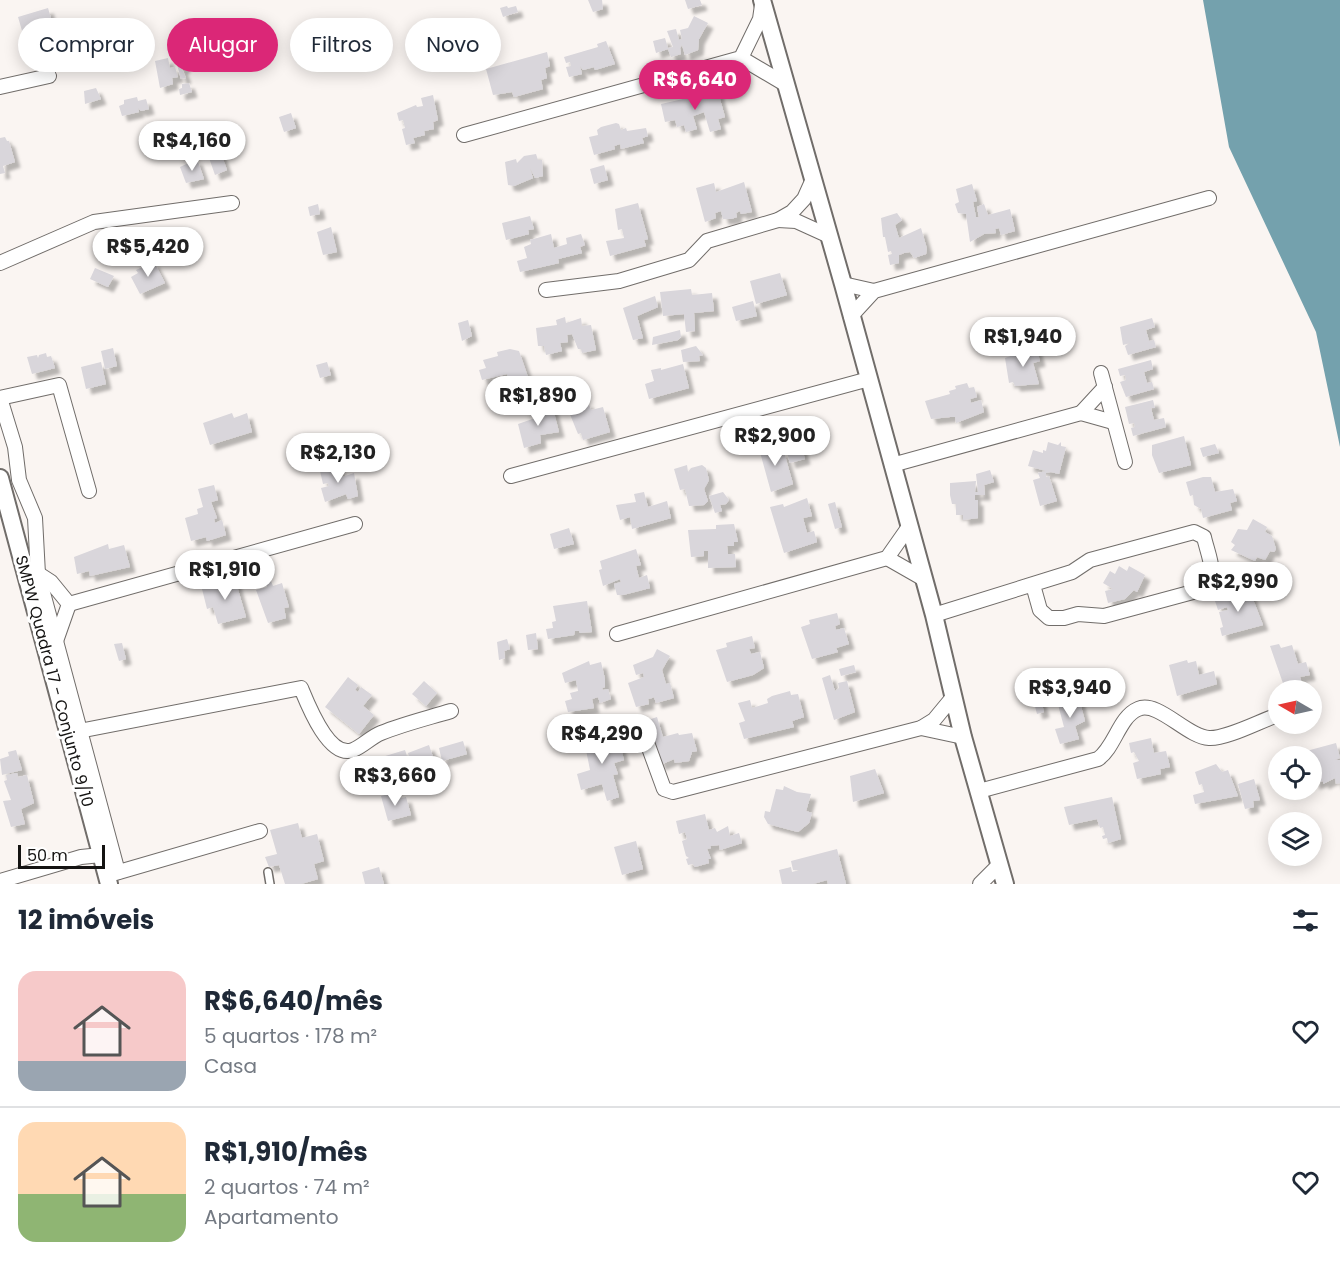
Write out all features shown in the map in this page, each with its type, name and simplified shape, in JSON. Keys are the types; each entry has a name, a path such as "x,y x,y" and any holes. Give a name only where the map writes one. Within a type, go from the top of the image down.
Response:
{"street":[{"path":"741,58 760,19 762,1"},
{"path":"762,1 843,284 933,615 963,737 1005,884"},
{"path":"464,135 741,58 785,84"},
{"path":"0,87 49,76"},
{"path":"546,290 619,281 689,260 707,241 778,220 792,212 804,199 813,179"},
{"path":"843,284 874,291 1209,198"},
{"path":"0,263 94,222 232,203"},
{"path":"778,220 796,221 829,236"},
{"path":"851,316 874,291"},
{"path":"511,476 869,379"},
{"path":"1081,413 1103,380 1125,462"},
{"path":"89,491 59,385 0,398 15,447 19,480 35,518 31,569 56,641 75,732 111,877 260,831"},
{"path":"892,465 1081,413 1113,422"},
{"name":"SMPW Quadra 17 - Conjunto 9/10","path":"0,478 31,569 49,663 75,732 95,835 111,877"},
{"path":"69,604 355,524"},
{"path":"617,634 887,558 908,528"},
{"path":"933,615 1072,572 1090,560 1194,532 1204,537 1212,576 1209,586 1204,589 1104,616 1078,614 1064,618 1049,618 1040,610 1033,585"},
{"path":"887,558 922,578"},
{"path":"31,569 51,582 69,604"},
{"path":"49,663 69,604"},
{"path":"75,732 301,688 320,727 333,746 342,750 352,750 380,734 452,711"},
{"path":"645,737 667,792 921,728 934,720 953,697"},
{"path":"979,791 1098,759 1105,754 1130,715 1142,708 1151,708 1197,734 1211,738 1268,718"},
{"path":"921,728 935,729 963,737"},
{"path":"81,857 95,835"},
{"path":"0,880 81,857 101,855"},
{"path":"980,884 999,865"}],"lane":[{"path":"268,872 270,884"}],"water":[{"path":"1203,0 1340,0 1340,447 1316,332 1229,147"}],"building":[{"path":"588,0 602,0 603,9 593,12"},
{"path":"685,0 700,0 702,5 688,9"},
{"path":"507,6 508,8 516,6 518,12 503,17 500,8"},
{"path":"48,8 51,18 18,18"},
{"path":"694,16 708,23 699,39 698,50 685,55 682,45 681,54 671,57 668,49 656,53 653,41 665,38 668,48 673,47 667,31 676,29 679,40 682,39 680,30 688,28"},
{"path":"606,41 615,64 595,70 594,67 583,70 580,66 582,74 569,77 566,67 571,66 570,62 566,63 564,57 598,47 597,44"},
{"path":"547,52 550,66 545,68 547,78 541,80 543,89 514,97 512,92 493,95 487,72 501,72 501,65"},
{"path":"167,58 167,72 176,72 178,77 172,78 173,84 160,88 155,61"},
{"path":"179,72 183,72 186,78 181,79"},
{"path":"189,83 192,92 180,95 179,89 182,88 182,84"},
{"path":"96,88 101,99 85,104 84,91"},
{"path":"711,92 718,92 725,117 718,119 721,129 710,132 704,112 693,116 697,129 686,132 684,125 677,127 675,120 665,122 661,104 701,95 701,98"},
{"path":"433,95 438,120 433,122 434,129 424,131 425,135 413,138 415,143 406,145 402,129 405,128 403,120 399,121 397,113 416,105 417,107 423,106 421,98"},
{"path":"137,97 138,101 146,99 149,109 141,111 138,108 139,112 122,116 119,106 124,104 124,100"},
{"path":"291,113 296,128 284,132 279,117"},
{"path":"619,124 621,130 626,128 627,131 646,128 648,136 642,138 644,143 621,149 620,144 614,146 615,149 594,155 589,137 598,135 597,130 601,127"},
{"path":"5,137 9,141 15,162 3,166 5,173 0,174 0,138"},
{"path":"220,151 227,170 215,175 208,155"},
{"path":"536,154 538,160 542,160 543,176 535,178 530,168 533,178 514,186 508,185 505,162 516,159 517,163 524,156"},
{"path":"197,159 204,179 186,183 180,167"},
{"path":"604,165 608,180 594,184 590,169"},
{"path":"744,182 752,212 741,214 740,211 736,213 737,217 723,219 721,211 715,213 716,218 705,222 696,188 714,183 716,192"},
{"path":"972,184 977,201 973,202 976,217 979,217 977,207 984,204 988,215 1010,209 1015,231 1001,235 999,228 995,229 996,233 984,234 970,242 966,214 958,213 955,204 959,202 956,189"},
{"path":"638,203 648,239 644,240 646,246 610,256 606,241 624,238 622,229 618,230 615,209"},
{"path":"318,204 320,214 310,216 308,207"},
{"path":"897,213 902,220 895,225 899,238 921,228 927,249 926,254 914,258 910,252 899,255 899,263 890,265 888,255 892,254 891,251 888,252 885,237 883,237 881,218"},
{"path":"530,216 534,229 528,230 529,234 506,240 502,223"},
{"path":"331,227 337,252 323,255 317,232"},
{"path":"551,234 554,248 567,244 566,238 581,234 585,245 580,247 582,253 558,259 559,263 520,272 517,261 527,258 524,247 531,244 530,240"},
{"path":"154,262 165,283 140,294 131,277 138,273 136,270"},
{"path":"95,268 114,276 108,287 90,279"},
{"path":"780,273 787,295 756,304 750,281"},
{"path":"691,289 692,295 712,293 714,311 694,313 695,331 686,332 684,314 663,316 660,292"},
{"path":"655,296 658,307 637,316 643,338 633,340 623,308"},
{"path":"753,301 757,316 736,321 732,307"},
{"path":"565,317 566,323 581,318 582,326 591,325 596,350 582,353 572,334 567,335 568,342 560,343 562,351 546,355 544,346 538,346 536,328 557,325 556,320"},
{"path":"1152,318 1155,327 1146,330 1149,341 1154,340 1156,347 1128,355 1125,346 1130,343 1123,345 1120,327"},
{"path":"468,320 472,336 462,341 458,323"},
{"path":"680,330 681,337 678,340 652,345 653,337"},
{"path":"696,346 703,355 699,356 700,361 683,362 681,350"},
{"path":"1036,347 1040,361 1033,363 1039,384 1015,386 1013,382 1009,383 1005,358"},
{"path":"113,348 117,366 105,369 101,351"},
{"path":"510,349 519,351 529,380 510,385 507,374 482,380 479,370 486,368 483,360 498,356 497,352"},
{"path":"46,353 47,357 51,356 55,368 32,374 27,357 37,355 38,358 39,355"},
{"path":"1151,360 1153,369 1144,372 1147,383 1152,382 1154,389 1126,397 1120,382 1126,380 1125,375 1120,376 1118,369"},
{"path":"101,362 106,384 86,389 81,367"},
{"path":"327,362 331,375 320,378 316,365"},
{"path":"683,364 689,388 649,399 645,384 654,381 651,370 661,368 661,370"},
{"path":"967,383 969,388 974,387 977,397 970,399 971,403 981,400 984,412 956,423 955,417 931,419 925,401 950,394 949,391 956,389 955,386"},
{"path":"580,396 583,404 588,402 591,410 603,407 610,432 583,440 581,433 578,434 567,403 574,402 573,398"},
{"path":"1153,400 1155,408 1151,408 1154,420 1164,418 1166,427 1133,436 1131,428 1135,427 1134,423 1129,424 1125,407"},
{"path":"552,405 559,432 540,435 541,443 524,448 518,424 544,415 542,407"},
{"path":"232,413 234,418 247,413 252,432 210,445 203,423"},
{"path":"1184,436 1191,465 1159,473 1152,455 1152,445"},
{"path":"772,441 776,453 784,452 793,484 771,492 758,445"},
{"path":"800,442 805,459 790,463 785,446"},
{"path":"1048,442 1058,445 1061,442 1061,446 1066,447 1059,474 1046,473 1057,501 1040,506 1033,480 1040,478 1038,473 1046,471 1028,466 1033,450 1043,453 1043,450 1046,451"},
{"path":"1215,444 1219,453 1203,457 1200,448"},
{"path":"687,465 688,472 691,468 702,465 706,468 709,480 704,489 708,501 704,505 689,506 685,489 680,490 674,469"},
{"path":"338,466 342,477 354,473 358,496 348,499 346,494 325,502 321,488 329,486 328,483 323,484 320,471"},
{"path":"990,470 994,482 984,485 985,495 975,495 975,500 978,500 978,518 963,520 963,515 956,515 956,504 952,504 950,483 976,481 975,492 978,492 976,474"},
{"path":"1211,477 1215,492 1233,489 1237,501 1230,503 1232,510 1203,518 1201,509 1194,505 1193,495 1190,496 1186,482"},
{"path":"214,485 218,500 211,502 217,518 214,519 215,523 222,520 226,535 207,541 206,537 191,541 185,518 198,514 197,509 203,507 198,489"},
{"path":"644,492 648,507 667,501 671,518 632,529 630,517 620,520 616,505 636,502 634,494"},
{"path":"723,492 729,500 726,504 720,505 722,511 715,513 709,496"},
{"path":"807,498 812,516 803,518 807,533 814,531 817,542 784,553 770,507 783,504 784,507"},
{"path":"835,502 842,527 835,529 828,504"},
{"path":"1253,519 1267,527 1265,532 1272,536 1276,549 1274,552 1270,551 1265,560 1257,557 1255,561 1231,550 1235,545 1231,542 1238,529 1247,530"},
{"path":"734,524 738,542 734,542 734,546 727,546 728,554 735,554 736,567 708,568 708,551 704,551 704,556 691,557 688,530 716,529 716,525"},
{"path":"569,528 574,544 554,549 550,534"},
{"path":"108,544 109,549 124,545 130,567 90,576 89,571 77,574 74,557"},
{"path":"636,549 641,565 636,566 639,578 647,575 650,588 617,595 614,584 621,582 620,579 603,586 599,570 602,569 600,561"},
{"path":"1119,566 1127,571 1129,566 1145,575 1137,592 1134,590 1125,599 1108,603 1105,591 1113,589 1103,583 1110,571 1115,574"},
{"path":"232,577 235,579 246,617 218,624 213,607 207,609 202,589"},
{"path":"271,581 273,586 282,583 289,607 284,608 286,618 268,623 256,590 267,587 266,583"},
{"path":"1249,589 1263,625 1222,636 1220,628 1223,627 1219,612 1228,610 1227,607 1218,610 1215,601"},
{"path":"587,601 592,632 575,631 574,635 548,639 546,629 553,628 552,622 556,621 553,606"},
{"path":"837,613 840,624 835,626 836,630 844,628 849,644 836,648 838,652 812,659 801,627 810,624 809,620"},
{"path":"536,633 538,649 528,650 526,635"},
{"path":"752,636 755,648 749,649 751,654 760,652 764,668 753,675 727,682 716,650 727,647 726,643"},
{"path":"507,639 510,649 504,651 505,658 499,660 497,642"},
{"path":"122,643 126,659 119,661 114,644"},
{"path":"1279,644 1281,648 1292,645 1298,664 1306,662 1310,675 1300,677 1301,680 1282,680 1270,646"},
{"path":"657,649 670,656 662,670 666,684 670,683 674,698 656,703 654,697 648,699 649,704 636,707 628,683 644,677 643,673 636,675 633,665 653,657"},
{"path":"1187,660 1188,663 1196,661 1199,675 1214,671 1217,684 1177,696 1169,665"},
{"path":"589,661 590,665 601,662 605,679 605,687 602,688 603,690 608,689 611,699 600,703 598,697 592,699 594,708 568,712 565,701 572,699 570,693 578,691 576,680 565,683 562,673"},
{"path":"854,665 856,672 841,676 839,669"},
{"path":"830,675 835,691 839,688 838,683 847,681 855,712 834,720 822,678"},
{"path":"348,677 358,685 355,690 358,692 361,687 372,695 363,706 374,715 359,734 325,707"},
{"path":"424,681 437,693 426,706 412,694"},
{"path":"790,691 791,695 798,694 804,717 792,721 794,727 744,739 739,723 745,721 738,703 750,700 752,708 768,703 767,699 772,696"},
{"path":"1078,695 1085,721 1075,726 1079,739 1060,744 1055,729 1064,727 1057,701"},
{"path":"1040,697 1044,712 1037,714 1033,699"},
{"path":"657,717 663,737 678,733 679,735 692,733 697,751 692,752 689,761 675,763 674,759 660,765 645,721"},
{"path":"606,734 608,740 618,737 624,760 614,763 618,774 613,775 619,797 607,801 602,784 581,790 577,774 590,770 584,740"},
{"path":"1151,738 1154,753 1166,751 1170,767 1160,769 1161,774 1137,779 1133,763 1139,761 1134,752 1131,753 1129,743"},
{"path":"463,741 467,754 442,761 439,748"},
{"path":"1336,743 1340,758 1335,760 1340,760 1340,783 1336,784 1335,778 1323,784 1322,747"},
{"path":"429,745 433,757 411,764 408,753"},
{"path":"16,750 22,770 2,775 0,759 9,756 8,752"},
{"path":"405,750 409,762 386,769 382,757"},
{"path":"1216,764 1222,772 1228,770 1238,796 1195,804 1193,795 1204,792 1195,772"},
{"path":"875,769 884,793 853,802 850,776"},
{"path":"17,773 18,777 27,775 34,803 21,809 25,824 11,827 3,801 11,800 4,781 7,780 6,775"},
{"path":"1254,779 1260,800 1253,801 1254,807 1245,809 1238,784"},
{"path":"784,786 797,792 811,794 806,811 812,813 809,823 798,832 768,824 764,817 765,811 770,812 776,789 783,790"},
{"path":"396,792 398,799 406,797 411,815 388,821 381,796"},
{"path":"1112,797 1121,839 1108,843 1107,838 1103,839 1102,836 1105,835 1103,827 1100,828 1097,819 1069,825 1064,807"},
{"path":"705,814 709,830 715,828 717,832 728,826 730,836 739,833 742,843 720,850 719,845 710,846 711,848 707,849 711,859 708,859 709,863 695,867 693,864 688,865 686,859 689,858 686,856 682,841 687,839 685,832 679,834 676,821"},
{"path":"298,823 302,838 317,834 324,861 314,864 318,879 301,884 285,884 279,865 269,867 265,857 277,854 270,830"},
{"path":"636,841 643,869 622,875 614,847"},
{"path":"837,849 846,884 828,884 827,880 813,884 782,884 779,870 791,867 792,872 800,870 793,870 791,861"},
{"path":"379,867 384,884 365,884 362,872"}]}
